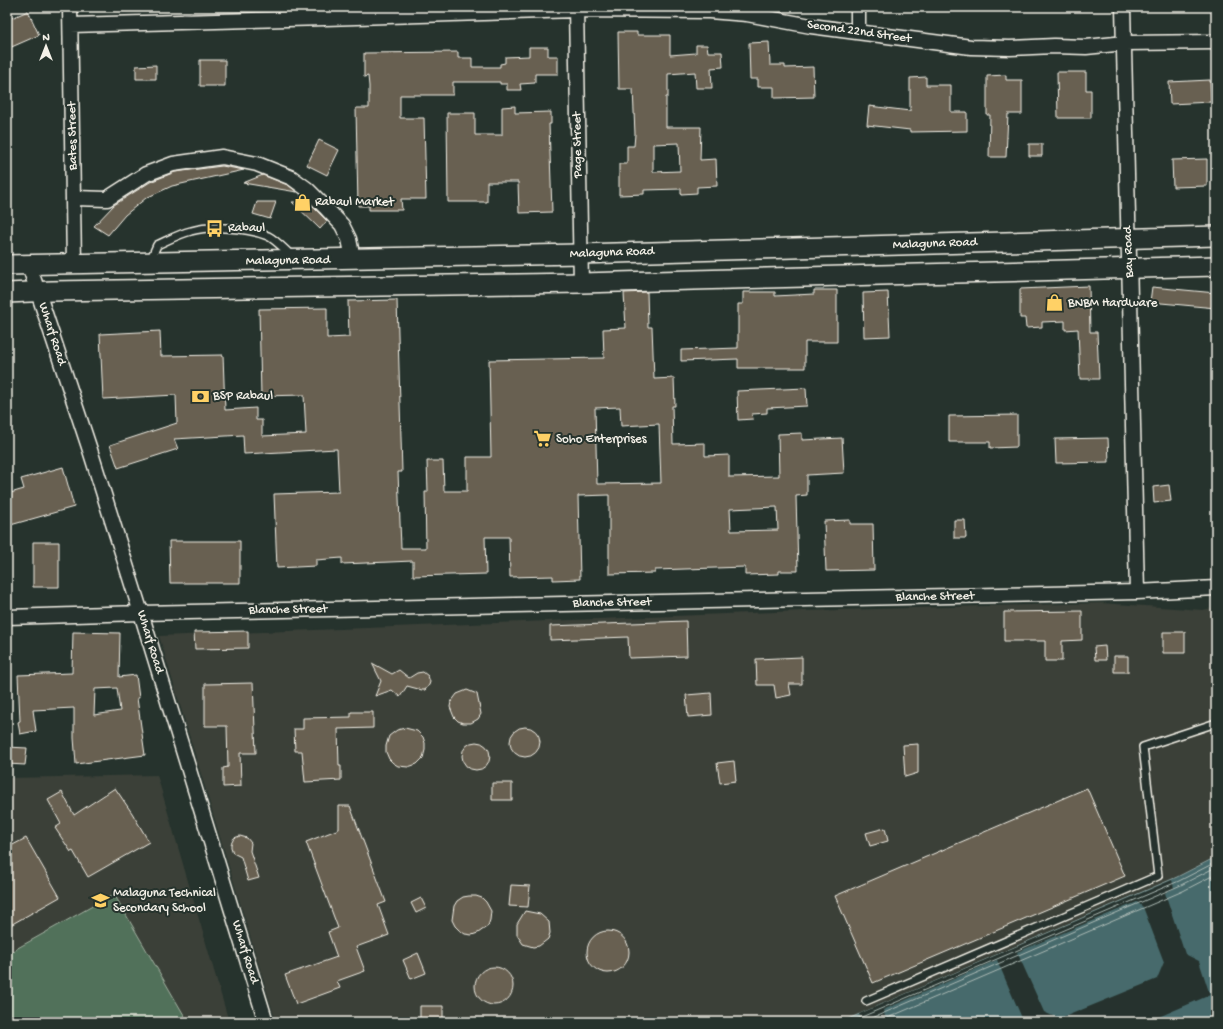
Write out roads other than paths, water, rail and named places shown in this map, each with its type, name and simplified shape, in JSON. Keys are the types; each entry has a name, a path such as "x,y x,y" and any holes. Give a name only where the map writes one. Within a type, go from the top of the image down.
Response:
{"street":[{"name":"Bates Street","path":"70,7 74,264"},
{"path":"858,7 858,31"},
{"name":"Bay Road","path":"1124,7 1137,592"},
{"name":"Second 22nd Street","path":"70,25 325,13 576,8 727,11 811,26 988,48 1086,47 1125,43 1216,42"},
{"name":"Page Street","path":"576,8 581,283"},
{"path":"74,198 107,199 146,174 173,164 222,157 257,164 292,178 307,189 342,225 349,239 353,259"},
{"name":"Malaguna Road","path":"7,265 580,254 1216,236"},
{"name":"Wharf Road","path":"29,265 39,292 141,613 266,1022"},
{"name":"Malaguna Road","path":"7,293 581,283 1216,266"},
{"name":"Blanche Street","path":"7,617 1137,592 1216,588"}],"lane":[{"path":"149,263 157,245 193,230 216,228 244,230 269,236 297,260"},
{"path":"866,1001 1158,876 1144,746 1216,722"}],"water":[{"path":"1216,857 1216,1022 841,1022 1177,877"}],"place":[{"name":"Rabaul Market","path":"302,202"},
{"name":"Rabaul","path":"215,228"},
{"name":"BNBM Hardware","path":"1055,303"},
{"name":"BSP Rabaul","path":"200,396"},
{"name":"Soho Enterprises","path":"543,439"},
{"name":"Malaguna Technical Secondary School","path":"100,900"}]}
